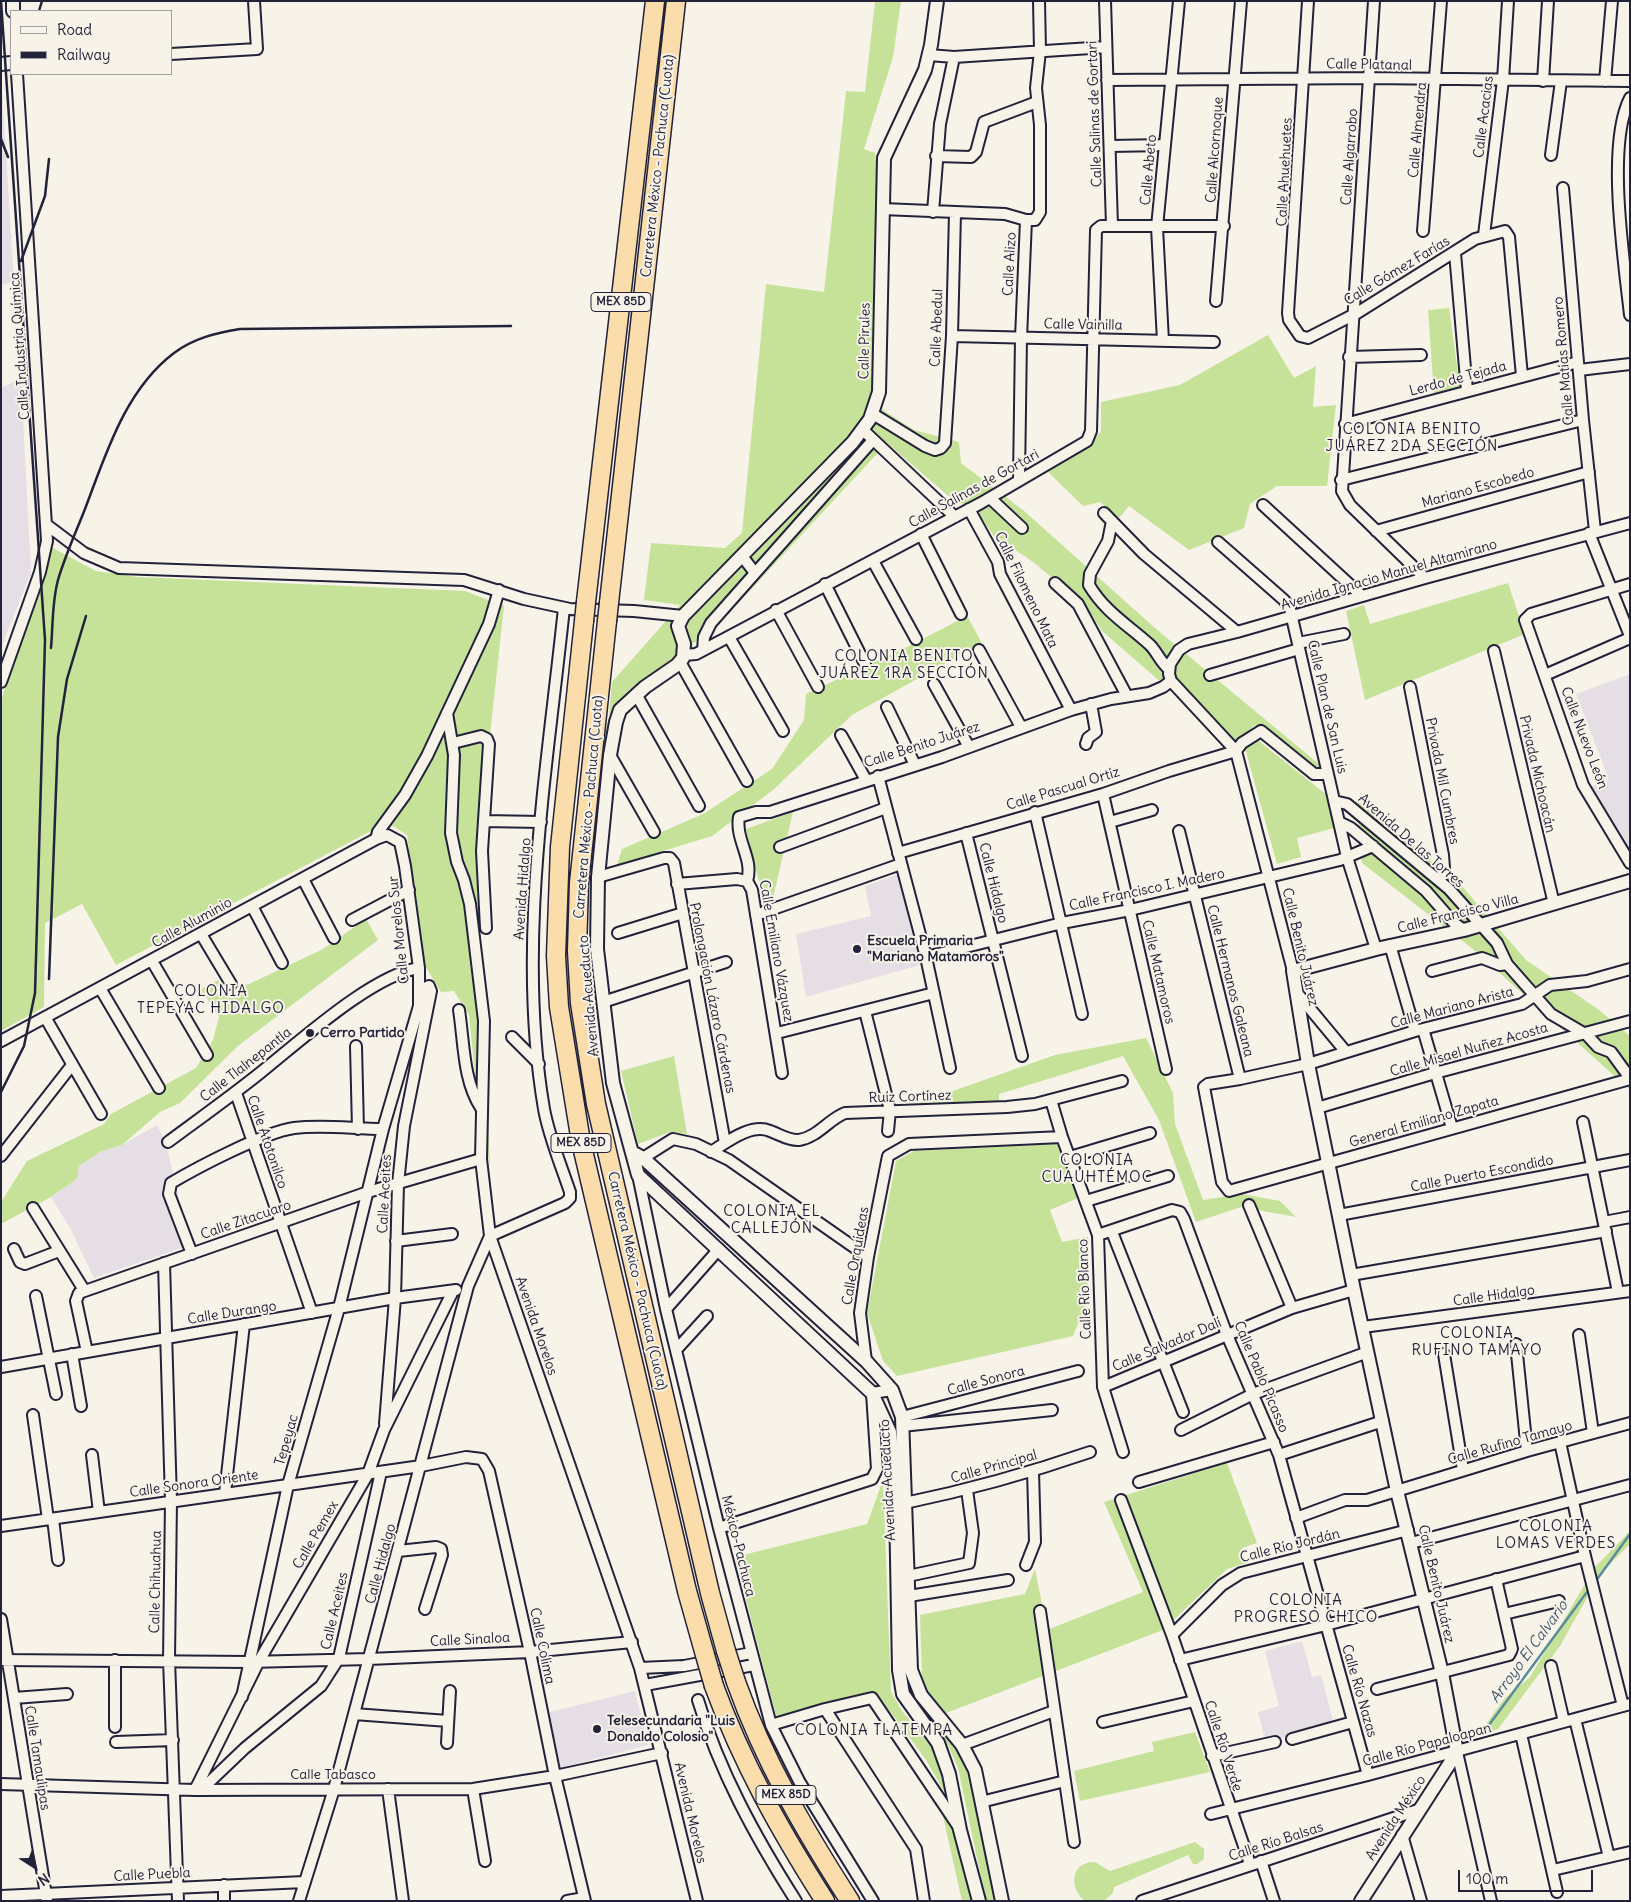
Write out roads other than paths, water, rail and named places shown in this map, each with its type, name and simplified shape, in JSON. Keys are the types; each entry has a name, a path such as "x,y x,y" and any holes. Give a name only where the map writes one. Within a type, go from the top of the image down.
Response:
{"highway":[{"name":"Carretera México - Pachuca (Cuota)","path":"655,1 584,620 557,884 556,956 559,1014 581,1142 687,1591 714,1686 750,1772 786,1838 825,1901"},
{"name":"Carretera México - Pachuca (Cuota)","path":"676,1 579,883 577,951 580,1004 596,1104 710,1593 726,1651 756,1735 778,1780 850,1901"}],"street":[{"path":"172,54 257,49 254,1"},
{"name":"Calle Pirules","path":"683,616 863,430 873,414 879,381 882,209 886,151 921,80 929,55 937,1"},
{"name":"Calle Alizo","path":"1019,479 1021,338 1026,220 1035,220 1040,212 1040,125 1037,102 1040,1"},
{"name":"Calle Salinas de Gortari","path":"682,659 696,654 825,584 970,509 1089,438 1097,228 1112,226 1105,1"},
{"name":"Calle Abeto","path":"1163,341 1158,227 1170,79 1179,1"},
{"name":"Calle Alcornoque","path":"1216,301 1224,226 1233,78 1241,1"},
{"name":"Calle Ahuehuetes","path":"1304,338 1291,322 1288,313 1308,1"},
{"name":"Calle Algarrobo","path":"1341,480 1374,1"},
{"name":"Calle Almendra","path":"1423,231 1441,1"},
{"name":"Calle Acacias","path":"1484,235 1503,80 1508,1"},
{"path":"1543,81 1548,1"},
{"path":"1605,81 1612,1"},
{"path":"929,55 954,57 1106,47"},
{"path":"933,212 940,124 954,57"},
{"name":"Calle Industria Química","path":"1,682 42,567 47,526 17,75"},
{"name":"Calle Platanal","path":"1107,80 1370,78 1630,81"},
{"path":"1551,155 1561,81"},
{"path":"1630,98 1622,116 1617,175 1627,242 1630,315"},
{"path":"936,156 971,158 976,152 984,122 1037,102"},
{"path":"1110,146 1164,145"},
{"path":"1620,154 1630,148"},
{"name":"Calle Matías Romero","path":"1563,188 1592,532 1630,637"},
{"path":"882,209 1004,214 1026,220"},
{"name":"Calle Abedul","path":"873,414 930,449 941,448 946,443 952,336 954,213"},
{"path":"1112,226 1224,226"},
{"name":"Calle Gómez Farías","path":"1304,338 1312,336 1352,315 1484,235 1505,231 1509,237 1522,376"},
{"path":"1455,253 1467,391"},
{"name":"Calle Vainilla","path":"952,336 1214,342"},
{"path":"1349,357 1421,355"},
{"name":"Lerdo de Tejada","path":"1345,424 1522,376 1579,366 1630,364"},
{"path":"1425,578 1345,498 1341,480 1583,420"},
{"path":"863,430 955,516"},
{"path":"703,650 704,637 711,623 873,440"},
{"name":"Mariano Escobedo","path":"1376,531 1588,472"},
{"path":"990,498 1022,528"},
{"path":"1263,505 1362,596"},
{"name":"Calle Filomeno Mata","path":"970,509 998,562 1000,574 1071,710"},
{"path":"1104,513 1144,554 1237,632"},
{"path":"1112,520 1108,541 1088,581 1090,588 1104,606 1126,627 1148,643 1169,669 1171,681"},
{"name":"Avenida Ignacio Manuel Altamirano","path":"1169,669 1172,660 1183,646 1630,523"},
{"path":"47,526 84,553 119,568 464,580 524,599 564,608 644,611 683,616 678,626 684,644 682,659 747,781"},
{"path":"921,534 961,614"},
{"name":"Calle Plan de San Luis","path":"1218,542 1286,602 1292,617 1338,822 1376,948"},
{"path":"742,556 756,573"},
{"path":"873,560 916,639"},
{"path":"1055,582 1078,604 1126,696"},
{"path":"825,584 865,664"},
{"path":"1612,589 1630,584"},
{"name":"Calle Nuevo León","path":"1612,589 1531,614 1526,618 1525,623 1584,785 1630,863"},
{"path":"376,839 378,832 405,795 447,713 489,624 499,590"},
{"name":"Avenida Hidalgo","path":"490,1236 565,1203 570,1198 570,1192 545,1110 535,1024 532,915 564,608"},
{"path":"776,610 818,687"},
{"path":"1210,674 1298,646 1344,634"},
{"path":"729,636 783,731"},
{"path":"1545,675 1630,637"},
{"path":"979,650 1021,727"},
{"name":"Privada Michoacán","path":"1494,651 1554,904"},
{"name":"Avenida Acueducto","path":"682,659 636,694 618,715 610,755 598,878 597,949 613,1083 638,1155 638,1175 872,1393 890,1432 896,1503 900,1670 903,1694 938,1742 949,1774 960,1830 978,1901"},
{"name":"Calle Benito Juárez","path":"739,817 756,812 770,812 969,747 1071,710 1159,689 1171,681 1236,751 1293,971 1308,1064 1354,1290 1397,1491 1442,1673 1457,1752 1491,1901"},
{"path":"934,684 969,747"},
{"name":"Privada Mil Cumbres","path":"1410,687 1443,856 1444,868 1440,881"},
{"path":"636,694 699,806"},
{"path":"1086,744 1088,738 1096,732 1091,704"},
{"path":"887,706 915,765"},
{"name":"Avenida Morelos","path":"447,713 453,743 451,833 457,862 470,904 484,1021 481,1159 490,1236 632,1642 662,1752 697,1901"},
{"path":"1236,751 1242,743 1261,731 1314,774 1328,774"},
{"path":"841,735 866,780"},
{"path":"453,743 481,736 487,739 489,744 482,851 486,928"},
{"name":"Calle Pascual Ortíz","path":"756,915 966,833 1103,794 1169,771 1236,751"},
{"path":"610,755 654,832"},
{"path":"878,776 926,957 950,1068"},
{"name":"Calle Matamoros","path":"1103,794 1166,1069"},
{"name":"Avenida De las Torres","path":"1334,801 1347,804 1440,881 1497,943 1507,964 1556,1019 1582,1032 1595,1045 1607,1050 1617,1058 1630,1079"},
{"path":"780,847 886,808"},
{"path":"1110,822 1152,810"},
{"path":"1035,812 1082,1014"},
{"name":"Calle Emiliano Vázquez","path":"739,817 740,835 750,867 747,881 752,890 778,1033 782,1073"},
{"path":"484,821 542,822"},
{"name":"Avenida De las Torres","path":"1338,822 1351,828 1426,891 1454,922 1464,930"},
{"name":"Calle Hermanos Galeana","path":"1179,830 1240,1079"},
{"name":"Calle Hidalgo","path":"966,833 1022,1056"},
{"name":"Calle Aluminio","path":"1,1041 376,839 387,835 397,839"},
{"name":"Calle Morelos Sur","path":"368,1192 383,1129 418,1006 419,968 403,852 397,839"},
{"name":"Calle Francisco I. Madero","path":"926,957 1062,923 1130,910 1268,878 1348,857 1373,846"},
{"name":"Prolongación Lázaro Cárdenas","path":"598,878 664,858 670,858 674,863 725,1143"},
{"path":"303,879 334,938"},
{"path":"677,884 737,879 747,881"},
{"name":"Calle Francisco Villa","path":"1293,971 1376,948 1481,926 1630,881"},
{"path":"352,920 409,890"},
{"path":"252,906 282,963"},
{"path":"618,933 683,913"},
{"path":"201,934 232,984"},
{"path":"1390,946 1435,1072 1452,1128"},
{"path":"1432,971 1482,958 1500,965 1507,964"},
{"path":"152,961 207,1055"},
{"path":"603,1002 726,962"},
{"name":"Calle Tlalnepantla","path":"168,1142 236,1092 342,1009 397,974 419,968"},
{"name":"Calle Mariano Arista","path":"1226,1189 1222,1182 1205,1085 1308,1064 1419,1030 1522,1004 1550,984 1586,980 1630,969"},
{"name":"Calle Aceites","path":"384,1430 395,1298 398,1184 404,1126 430,986 425,988 418,1006"},
{"path":"100,988 160,1088"},
{"path":"778,1033 934,993"},
{"path":"1296,993 1346,1052"},
{"path":"460,1010 469,1080 473,1095 481,1108"},
{"path":"865,1011 890,1110 888,1131"},
{"path":"45,1017 101,1114"},
{"name":"Calle Misael Nuñez Acosta","path":"1317,1108 1435,1072 1582,1032 1630,1021"},
{"path":"512,1037 539,1064"},
{"path":"356,1046 358,1129"},
{"path":"1,1156 72,1064"},
{"name":"General Emiliano Zapata","path":"1226,1189 1231,1191 1630,1079"},
{"name":"Ruíz Cortínez","path":"711,1152 754,1129 762,1128 799,1140 812,1135 837,1116 845,1113 1006,1107 1052,1100 1122,1081"},
{"name":"Calle Atotonilco","path":"236,1092 312,1313"},
{"name":"Calle Río Blanco","path":"1052,1100 1062,1137 1098,1235 1103,1387 1123,1452"},
{"path":"1584,1122 1618,1292"},
{"path":"192,1254 168,1190 176,1181 252,1142 295,1128 383,1129"},
{"path":"1070,1157 1150,1133"},
{"name":"Calle Orquídeas","path":"866,1360 860,1313 868,1257 888,1156 910,1144 1062,1137"},
{"path":"638,1155 673,1139 696,1144 729,1160 868,1257"},
{"name":"Avenida Acueducto","path":"638,1155 866,1360 892,1390 902,1421 912,1670 921,1695 962,1745 975,1770 1002,1901"},
{"name":"Calle Zitacuaro","path":"84,1290 368,1192 481,1159"},
{"name":"Calle Puerto Escondido","path":"1339,1214 1630,1160"},
{"name":"México-Pachuca","path":"638,1175 666,1309 719,1528 771,1725 799,1781 873,1901"},
{"path":"1086,1202 1168,1176"},
{"name":"Tepeyac","path":"242,1697 248,1662 288,1485 339,1308 368,1192"},
{"path":"1249,1205 1292,1308"},
{"path":"33,1208 84,1290 76,1298 87,1352"},
{"name":"Calle Pablo Picasso","path":"1112,1232 1172,1210 1180,1212 1228,1335 1279,1455 1307,1557"},
{"path":"1351,1275 1605,1226 1630,1217"},
{"path":"1098,1235 1112,1232 1183,1412"},
{"path":"396,1241 452,1234"},
{"name":"Calle Hidalgo","path":"299,1901 334,1789 468,1286 490,1236"},
{"path":"14,1249 20,1262 24,1264 59,1251"},
{"path":"666,1309 719,1249"},
{"name":"Calle Chihuahua","path":"164,1263 171,1502 169,1660 178,1901"},
{"name":"Calle Durango","path":"1,1367 468,1286"},
{"name":"Calle Pemex","path":"198,1790 260,1661 368,1474 384,1430 453,1290"},
{"name":"Calle Salvador Dalí","path":"1103,1387 1292,1308 1354,1290"},
{"name":"Calle Hidalgo","path":"1362,1327 1630,1291"},
{"path":"36,1296 56,1394"},
{"path":"676,1350 707,1316"},
{"path":"225,1493 244,1324"},
{"path":"1579,1335 1593,1434"},
{"path":"1516,1344 1527,1451"},
{"path":"1181,1430 1253,1394 1368,1352"},
{"path":"72,1354 81,1406"},
{"path":"1444,1354 1463,1470"},
{"name":"Calle Sonora","path":"902,1421 1078,1371"},
{"path":"719,1528 872,1479 878,1469 872,1393 892,1390"},
{"path":"902,1421 1052,1410"},
{"path":"33,1416 58,1560"},
{"path":"1279,1455 1383,1421"},
{"name":"Calle Rufino Tamayo","path":"1296,1518 1345,1500 1360,1501 1527,1451 1630,1423"},
{"path":"1139,1482 1274,1442"},
{"path":"1560,1442 1585,1556 1626,1705"},
{"name":"Calle Principal","path":"905,1503 967,1490 1033,1472 1090,1452"},
{"path":"92,1455 99,1512"},
{"name":"Calle Colima","path":"421,1466 466,1457 482,1460 489,1471 530,1652 555,1776 584,1899"},
{"name":"Calle Sonora Oriente","path":"1,1526 421,1466"},
{"name":"Calle Aceites","path":"198,1790 244,1748 320,1686 340,1658 381,1472"},
{"path":"1026,1565 1035,1542 1033,1472"},
{"path":"1411,1543 1630,1485"},
{"path":"908,1576 969,1563 973,1533 967,1490"},
{"name":"Calle Río Verde","path":"1121,1500 1172,1635 1250,1864"},
{"name":"Calle Río Jordán","path":"1172,1635 1230,1577 1408,1530"},
{"path":"398,1551 436,1547 440,1550 442,1555 425,1609"},
{"path":"1180,1660 1326,1625 1585,1556"},
{"name":"Calle Río Nazas","path":"1307,1557 1368,1775"},
{"path":"1377,1689 1509,1655 1512,1650 1496,1579"},
{"path":"909,1596 1008,1580"},
{"path":"1504,1614 1558,1601"},
{"path":"1040,1611 1074,1842"},
{"name":"Calle Tamaulipas","path":"1,1619 4,1660 14,1698 47,1897"},
{"name":"Calle Sinaloa","path":"4,1660 248,1662 340,1658 369,1659 530,1652 632,1642"},
{"path":"640,1668 684,1666 751,1653"},
{"path":"115,1660 116,1726"},
{"path":"645,1685 754,1665"},
{"path":"1551,1666 1564,1722"},
{"path":"447,1743 450,1691"},
{"path":"14,1698 67,1694"},
{"path":"771,1725 825,1709 872,1698 960,1830"},
{"path":"698,1700 706,1728 739,1804 796,1901"},
{"path":"1103,1722 1194,1701"},
{"name":"Calle Río Papaloapan","path":"1211,1814 1457,1752 1626,1705"},
{"path":"825,1709 916,1849 924,1901"},
{"path":"962,1745 1054,1711"},
{"path":"354,1714 448,1721"},
{"path":"1576,1719 1610,1857"},
{"path":"1292,1739 1353,1722"},
{"path":"1522,1734 1557,1892"},
{"path":"116,1742 173,1740"},
{"path":"1212,1756 1275,1742"},
{"name":"Calle Tabasco","path":"1,1784 198,1790 473,1789 555,1776 662,1752"},
{"name":"Avenida México","path":"1361,1901 1457,1752"},
{"path":"981,1802 1064,1781"},
{"path":"388,1789 403,1901"},
{"path":"473,1789 485,1860"},
{"name":"Calle Río Balsas","path":"1142,1901 1418,1810"},
{"path":"1402,1835 1421,1901"},
{"path":"1552,1870 1630,1852"},
{"path":"1261,1861 1274,1901"},
{"name":"Calle Puebla","path":"1,1896 47,1897 178,1887 304,1882"},
{"path":"224,1885 224,1901"},
{"path":"135,1901 142,1891"},
{"path":"567,1901 584,1899"}],"waterway":[{"name":"Arroyo El Calvario","path":"1598,1578 1630,1534"},
{"name":"Arroyo El Calvario","path":"1489,1725 1587,1592"}],"railway":[{"path":"1,1 45,640 35,993 24,1046 1,1092"},
{"path":"39,10 42,1"},
{"path":"1,139 8,157"},
{"path":"21,261 45,196 49,159"},
{"path":"51,648 58,580 109,445 142,385 174,353 189,343 222,332 240,329 511,326"},
{"path":"49,979 58,737 67,679 86,616"}],"place":[{"name":"Escuela Primaria \"Mariano Matamoros\"","path":"857,949"},
{"name":"Cerro Partido","path":"310,1033"},
{"name":"Telesecundaria \"Luis Donaldo Colosio\"","path":"597,1729"}],"district":[{"name":"COLONIA BENITO JUÁREZ 2DA SECCIÓN","path":"1412,438"},
{"name":"COLONIA BENITO JUÁREZ 1RA SECCIÓN","path":"904,666"},
{"name":"COLONIA TEPEYAC HIDALGO","path":"211,1000"},
{"name":"COLONIA CUAUHTÉMOC","path":"1097,1170"},
{"name":"COLONIA EL CALLEJÓN","path":"772,1220"},
{"name":"COLONIA RUFINO TAMAYO","path":"1477,1342"},
{"name":"COLONIA LOMAS VERDES","path":"1556,1536"},
{"name":"COLONIA PROGRESO CHICO","path":"1306,1610"},
{"name":"COLONIA TLATEMPA","path":"874,1731"}]}
